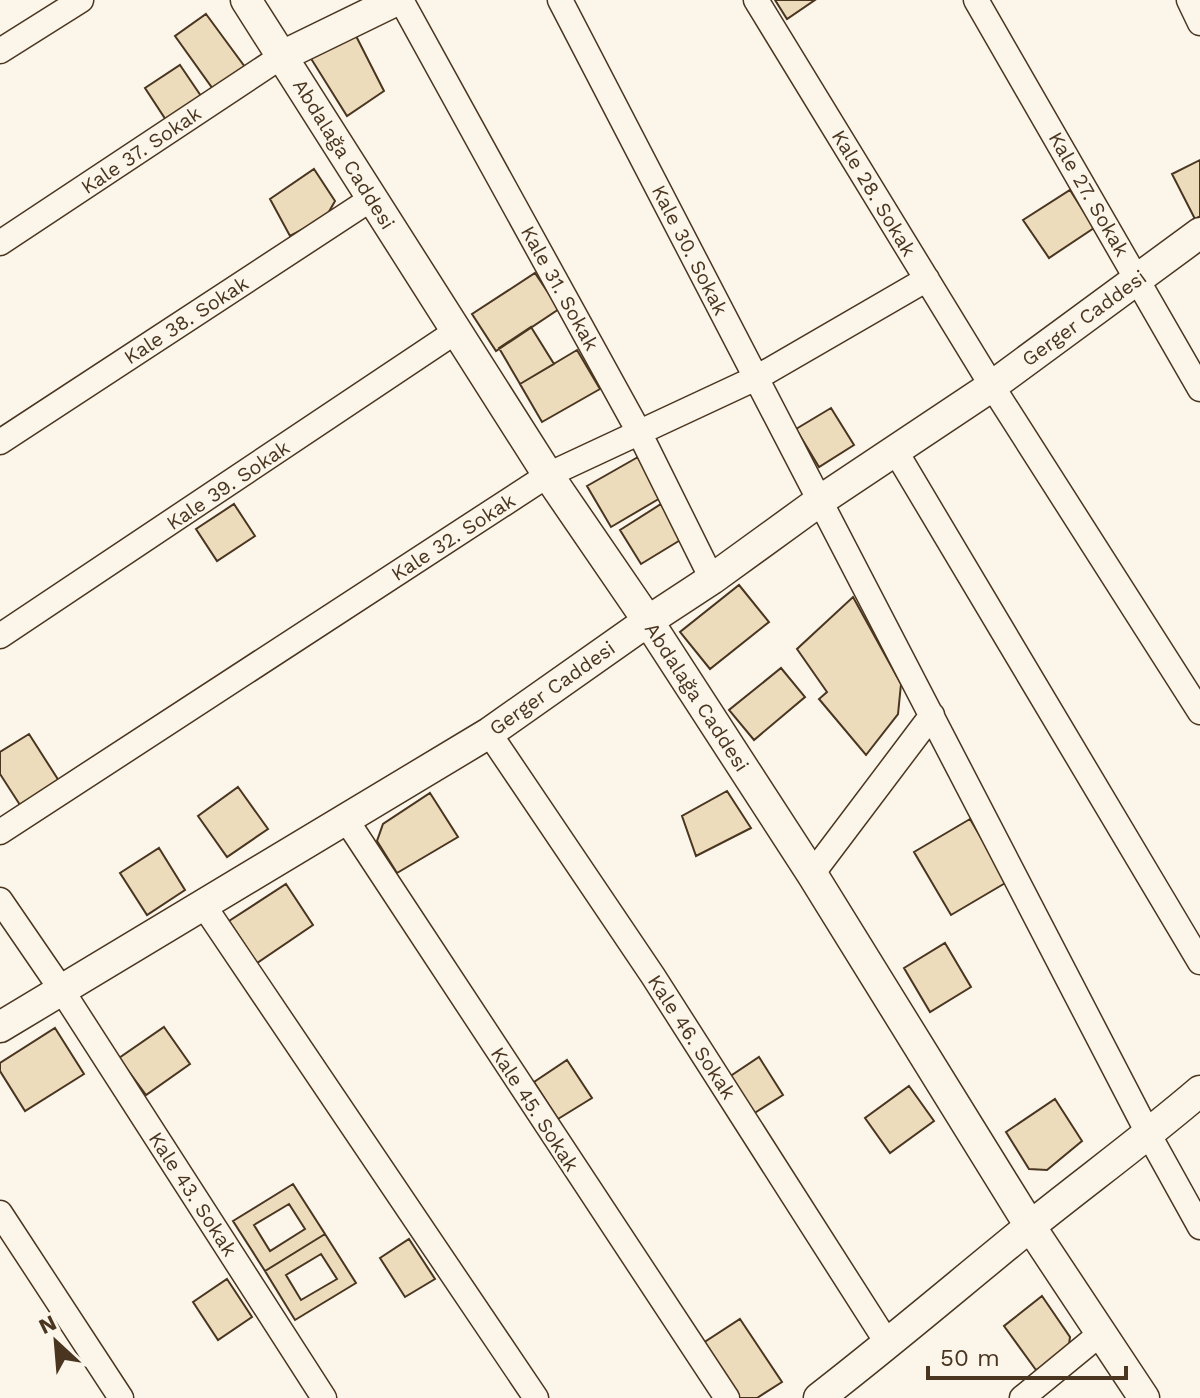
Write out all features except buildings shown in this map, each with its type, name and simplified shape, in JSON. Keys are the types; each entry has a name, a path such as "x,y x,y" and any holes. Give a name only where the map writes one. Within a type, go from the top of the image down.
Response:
{"street":[{"path":"0,51 81,0"},
{"name":"Abdalağa Caddesi","path":"246,0 455,332 812,874 1030,1226 1144,1398"},
{"path":"282,56 399,0"},
{"name":"Kale 31. Sokak","path":"399,0 639,432 712,579"},
{"name":"Kale 30. Sokak","path":"560,0 1149,1135 1200,1227"},
{"name":"Kale 28. Sokak","path":"756,0 992,386 1200,712"},
{"name":"Kale 27. Sokak","path":"976,0 1200,389"},
{"path":"1189,0 1200,23"},
{"name":"Kale 37. Sokak","path":"0,243 282,56"},
{"name":"Kale 38. Sokak","path":"0,442 371,199"},
{"name":"Gerger Caddesi","path":"0,1027 489,733 821,500 992,386 1200,233"},
{"name":"Kale 32. Sokak","path":"0,832 548,475 756,378 927,279"},
{"name":"Kale 39. Sokak","path":"0,636 455,332"},
{"path":"896,452 1200,962"},
{"path":"812,874 932,715"},
{"name":"Kale 46. Sokak","path":"489,733 653,976 888,1344"},
{"name":"Kale 45. Sokak","path":"345,818 727,1398"},
{"name":"Kale 43. Sokak","path":"0,900 61,989 324,1398"},
{"path":"202,903 536,1398"},
{"path":"819,1398 1200,1091"},
{"path":"0,1213 121,1398"},
{"path":"1022,1398 1100,1334"}]}
